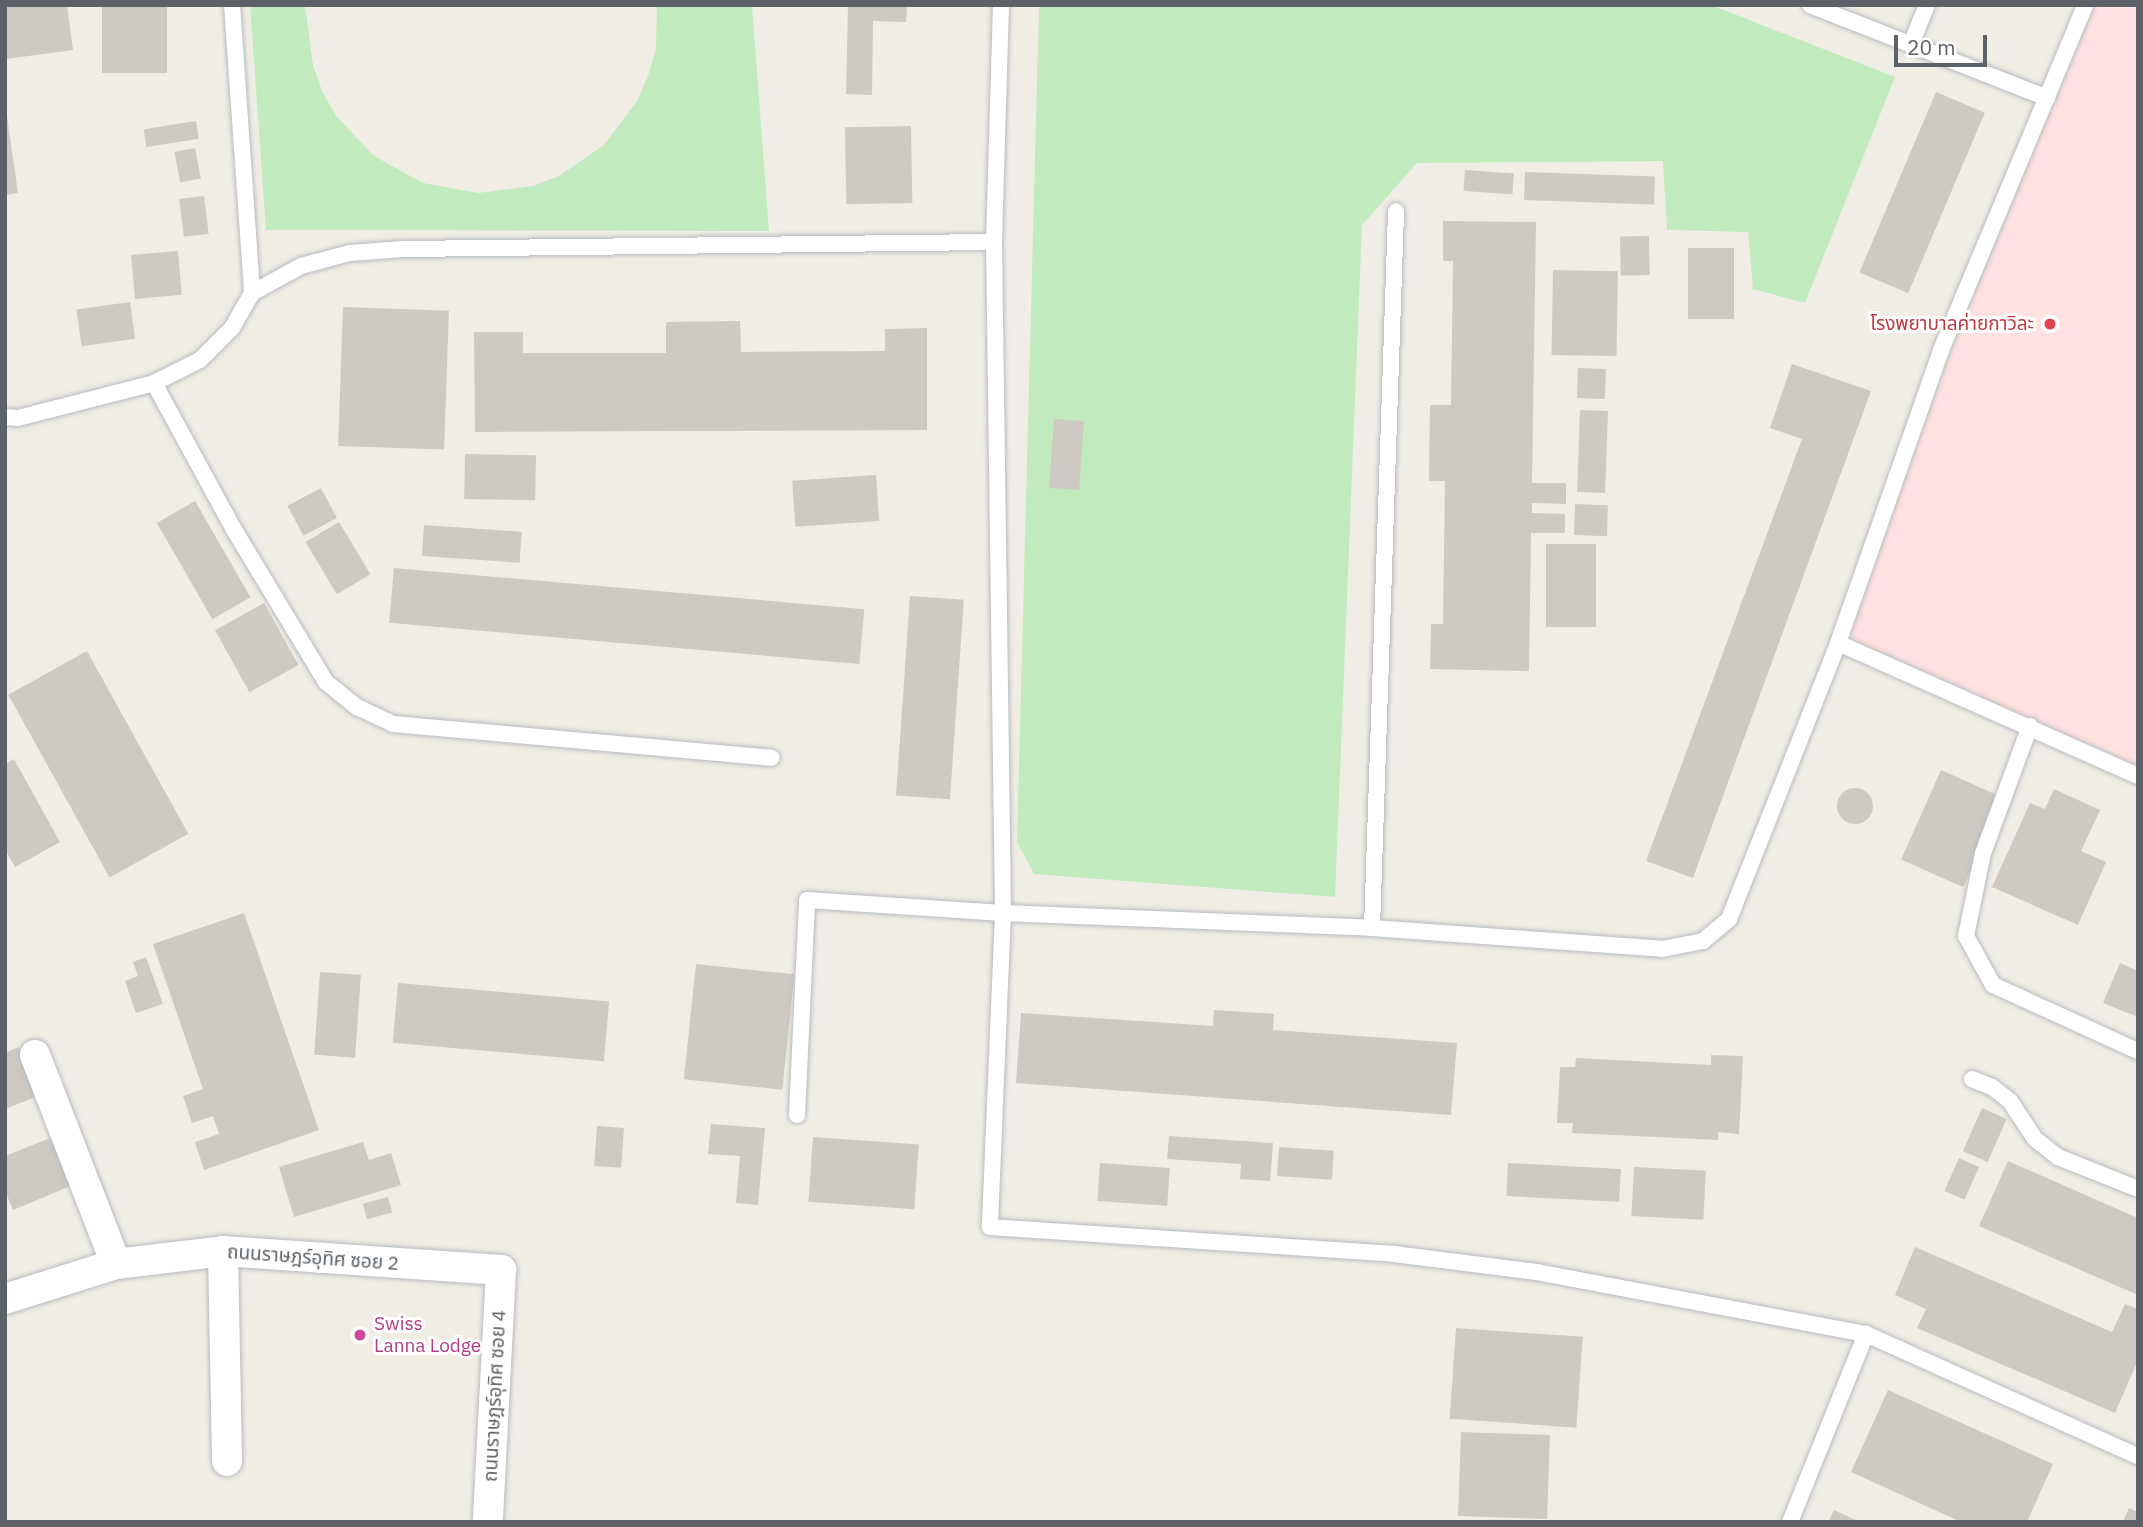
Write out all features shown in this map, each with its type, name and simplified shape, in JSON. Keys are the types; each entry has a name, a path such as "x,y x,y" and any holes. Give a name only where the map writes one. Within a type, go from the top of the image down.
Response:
{"street":[{"path":"35,1055 116,1264"},
{"path":"223,1251 227,1461"},
{"name":"ถนนราษฎร์อุทิศ ซอย 2","path":"5,1298 116,1264 223,1251 501,1270"},
{"name":"ถนนราษฎร์อุทิศ ซอย 4","path":"488,1522 501,1270"}],"lane":[{"path":"232,5 252,293"},
{"path":"1001,5 994,242 1003,912 990,1227 1407,1256 1536,1272 1866,1334 2138,1456"},
{"path":"1810,5 2048,98"},
{"path":"1912,44 1927,5"},
{"path":"797,1115 807,900 1003,912 1372,928 1662,949 1703,941 1729,919 1838,643 1941,349 2085,5"},
{"path":"1372,928 1396,211"},
{"path":"5,418 18,418 154,383 200,360 232,328 252,293 301,266 349,253 994,242"},
{"path":"154,383 233,528 326,682 357,707 393,724 771,758"},
{"path":"1838,643 2138,776"},
{"path":"2030,726 1983,853 1966,936 1993,985 2138,1051"},
{"path":"1972,1079 1992,1087 2010,1101 2035,1139 2058,1157 2138,1189"},
{"path":"1790,1522 1866,1334"}],"shaded area":[{"name":"โรงพยาบาลค่ายกาวิละ","path":"2088,5 2138,5 2138,772 1838,643"}],"green space":[{"path":"250,5 305,5 313,65 322,91 336,116 374,156 423,183 478,193 533,186 559,176 604,145 637,101 648,76 656,49 657,5 752,5 769,231 266,230"},
{"path":"1039,5 1711,5 1895,77 1805,303 1753,289 1748,232 1667,230 1663,161 1417,163 1362,225 1335,897 1034,874 1017,842"}],"building":[{"path":"5,5 67,5 73,50 6,59"},
{"path":"102,5 167,5 167,73 102,73"},
{"path":"848,5 907,5 906,22 873,21 872,95 846,94"},
{"path":"1936,92 1985,113 1908,293 1859,272"},
{"path":"5,102 18,193 5,195"},
{"path":"196,121 199,139 146,147 144,129"},
{"path":"911,126 912,203 846,204 845,127"},
{"path":"195,148 201,178 180,182 174,152"},
{"path":"1465,170 1514,173 1512,194 1464,191"},
{"path":"1525,172 1655,177 1654,205 1524,200"},
{"path":"204,196 209,234 184,237 179,199"},
{"path":"1443,221 1536,222 1532,483 1566,483 1566,504 1532,503 1532,513 1565,514 1565,533 1531,533 1529,671 1430,669 1431,624 1443,624 1445,481 1429,481 1430,405 1451,405 1453,261 1443,261"},
{"path":"1649,236 1650,275 1621,276 1620,237"},
{"path":"1688,248 1734,248 1734,319 1688,319"},
{"path":"178,251 182,295 135,299 131,255"},
{"path":"1553,270 1618,271 1617,356 1552,355"},
{"path":"130,302 135,339 82,346 77,310"},
{"path":"343,307 449,311 444,450 338,446"},
{"path":"740,321 741,352 885,351 885,329 927,328 927,430 475,432 474,332 523,332 523,353 666,353 666,322"},
{"path":"1792,364 1871,391 1693,878 1646,861 1802,439 1770,428"},
{"path":"1578,368 1606,369 1605,399 1577,398"},
{"path":"1580,410 1608,411 1605,493 1577,492"},
{"path":"1054,419 1084,421 1079,490 1049,488"},
{"path":"465,454 536,455 535,500 464,499"},
{"path":"876,475 879,521 795,527 792,481"},
{"path":"321,488 337,518 303,536 287,506"},
{"path":"195,501 250,597 212,619 157,523"},
{"path":"1575,504 1608,505 1607,536 1574,535"},
{"path":"339,522 370,574 337,594 306,542"},
{"path":"424,525 522,532 520,563 422,556"},
{"path":"1546,544 1596,544 1596,627 1546,627"},
{"path":"394,568 864,609 859,664 389,623"},
{"path":"910,596 964,600 950,799 896,796"},
{"path":"264,603 298,665 249,692 215,630"},
{"path":"87,651 188,834 110,877 8,695"},
{"path":"14,759 60,842 15,867 5,849 5,764"},
{"path":"1941,770 2003,798 1963,887 1901,860"},
{"path":"1855,788 1868,793 1873,806 1868,819 1855,824 1842,819 1837,806 1842,793"},
{"path":"2054,789 2100,810 2081,851 2106,862 2078,925 1992,887 2030,803 2045,809"},
{"path":"244,913 319,1130 204,1170 195,1142 219,1134 213,1116 192,1123 183,1096 203,1089 153,944"},
{"path":"146,957 163,1004 136,1013 125,981 138,976 133,962"},
{"path":"2120,963 2138,971 2138,1017 2103,1003"},
{"path":"696,964 794,974 782,1090 684,1079"},
{"path":"320,972 361,975 355,1058 314,1055"},
{"path":"398,983 609,1001 604,1061 393,1043"},
{"path":"1214,1010 1274,1014 1273,1030 1457,1043 1451,1115 1016,1083 1021,1013 1213,1026"},
{"path":"19,1047 38,1096 5,1109 5,1053"},
{"path":"1711,1055 1743,1056 1739,1134 1718,1132 1718,1140 1572,1133 1573,1123 1557,1123 1560,1067 1575,1067 1576,1058 1711,1065"},
{"path":"1982,1108 2007,1119 1988,1162 1963,1151"},
{"path":"711,1124 765,1128 758,1205 736,1203 740,1156 708,1154"},
{"path":"597,1126 624,1128 621,1168 594,1166"},
{"path":"1169,1136 1273,1143 1270,1181 1240,1179 1241,1164 1167,1159"},
{"path":"53,1137 73,1185 13,1210 5,1191 5,1156"},
{"path":"813,1137 919,1144 914,1209 808,1202"},
{"path":"363,1142 369,1160 391,1153 401,1185 294,1217 279,1167"},
{"path":"1279,1147 1334,1151 1332,1180 1277,1176"},
{"path":"1959,1158 1979,1167 1964,1200 1944,1191"},
{"path":"2008,1161 2138,1218 2138,1295 1979,1226"},
{"path":"1100,1163 1170,1168 1167,1206 1097,1201"},
{"path":"1508,1163 1621,1169 1619,1202 1506,1196"},
{"path":"1634,1167 1706,1171 1703,1220 1631,1216"},
{"path":"388,1197 392,1212 367,1219 363,1204"},
{"path":"1915,1247 2112,1332 2125,1304 2138,1309 2138,1360 2115,1413 1917,1328 1926,1309 1895,1295"},
{"path":"1456,1328 1583,1337 1576,1428 1450,1419"},
{"path":"1888,1390 2053,1464 2027,1522 1961,1522 1851,1472"},
{"path":"1461,1432 1550,1435 1547,1519 1458,1516"},
{"path":"2129,1508 2138,1512 2138,1522 2123,1522"},
{"path":"1834,1510 1860,1522 1828,1522"}],"place":[{"name":"โรงพยาบาลค่ายกาวิละ","path":"2050,324"},
{"name":"Swiss Lanna Lodge","path":"360,1335"}]}
